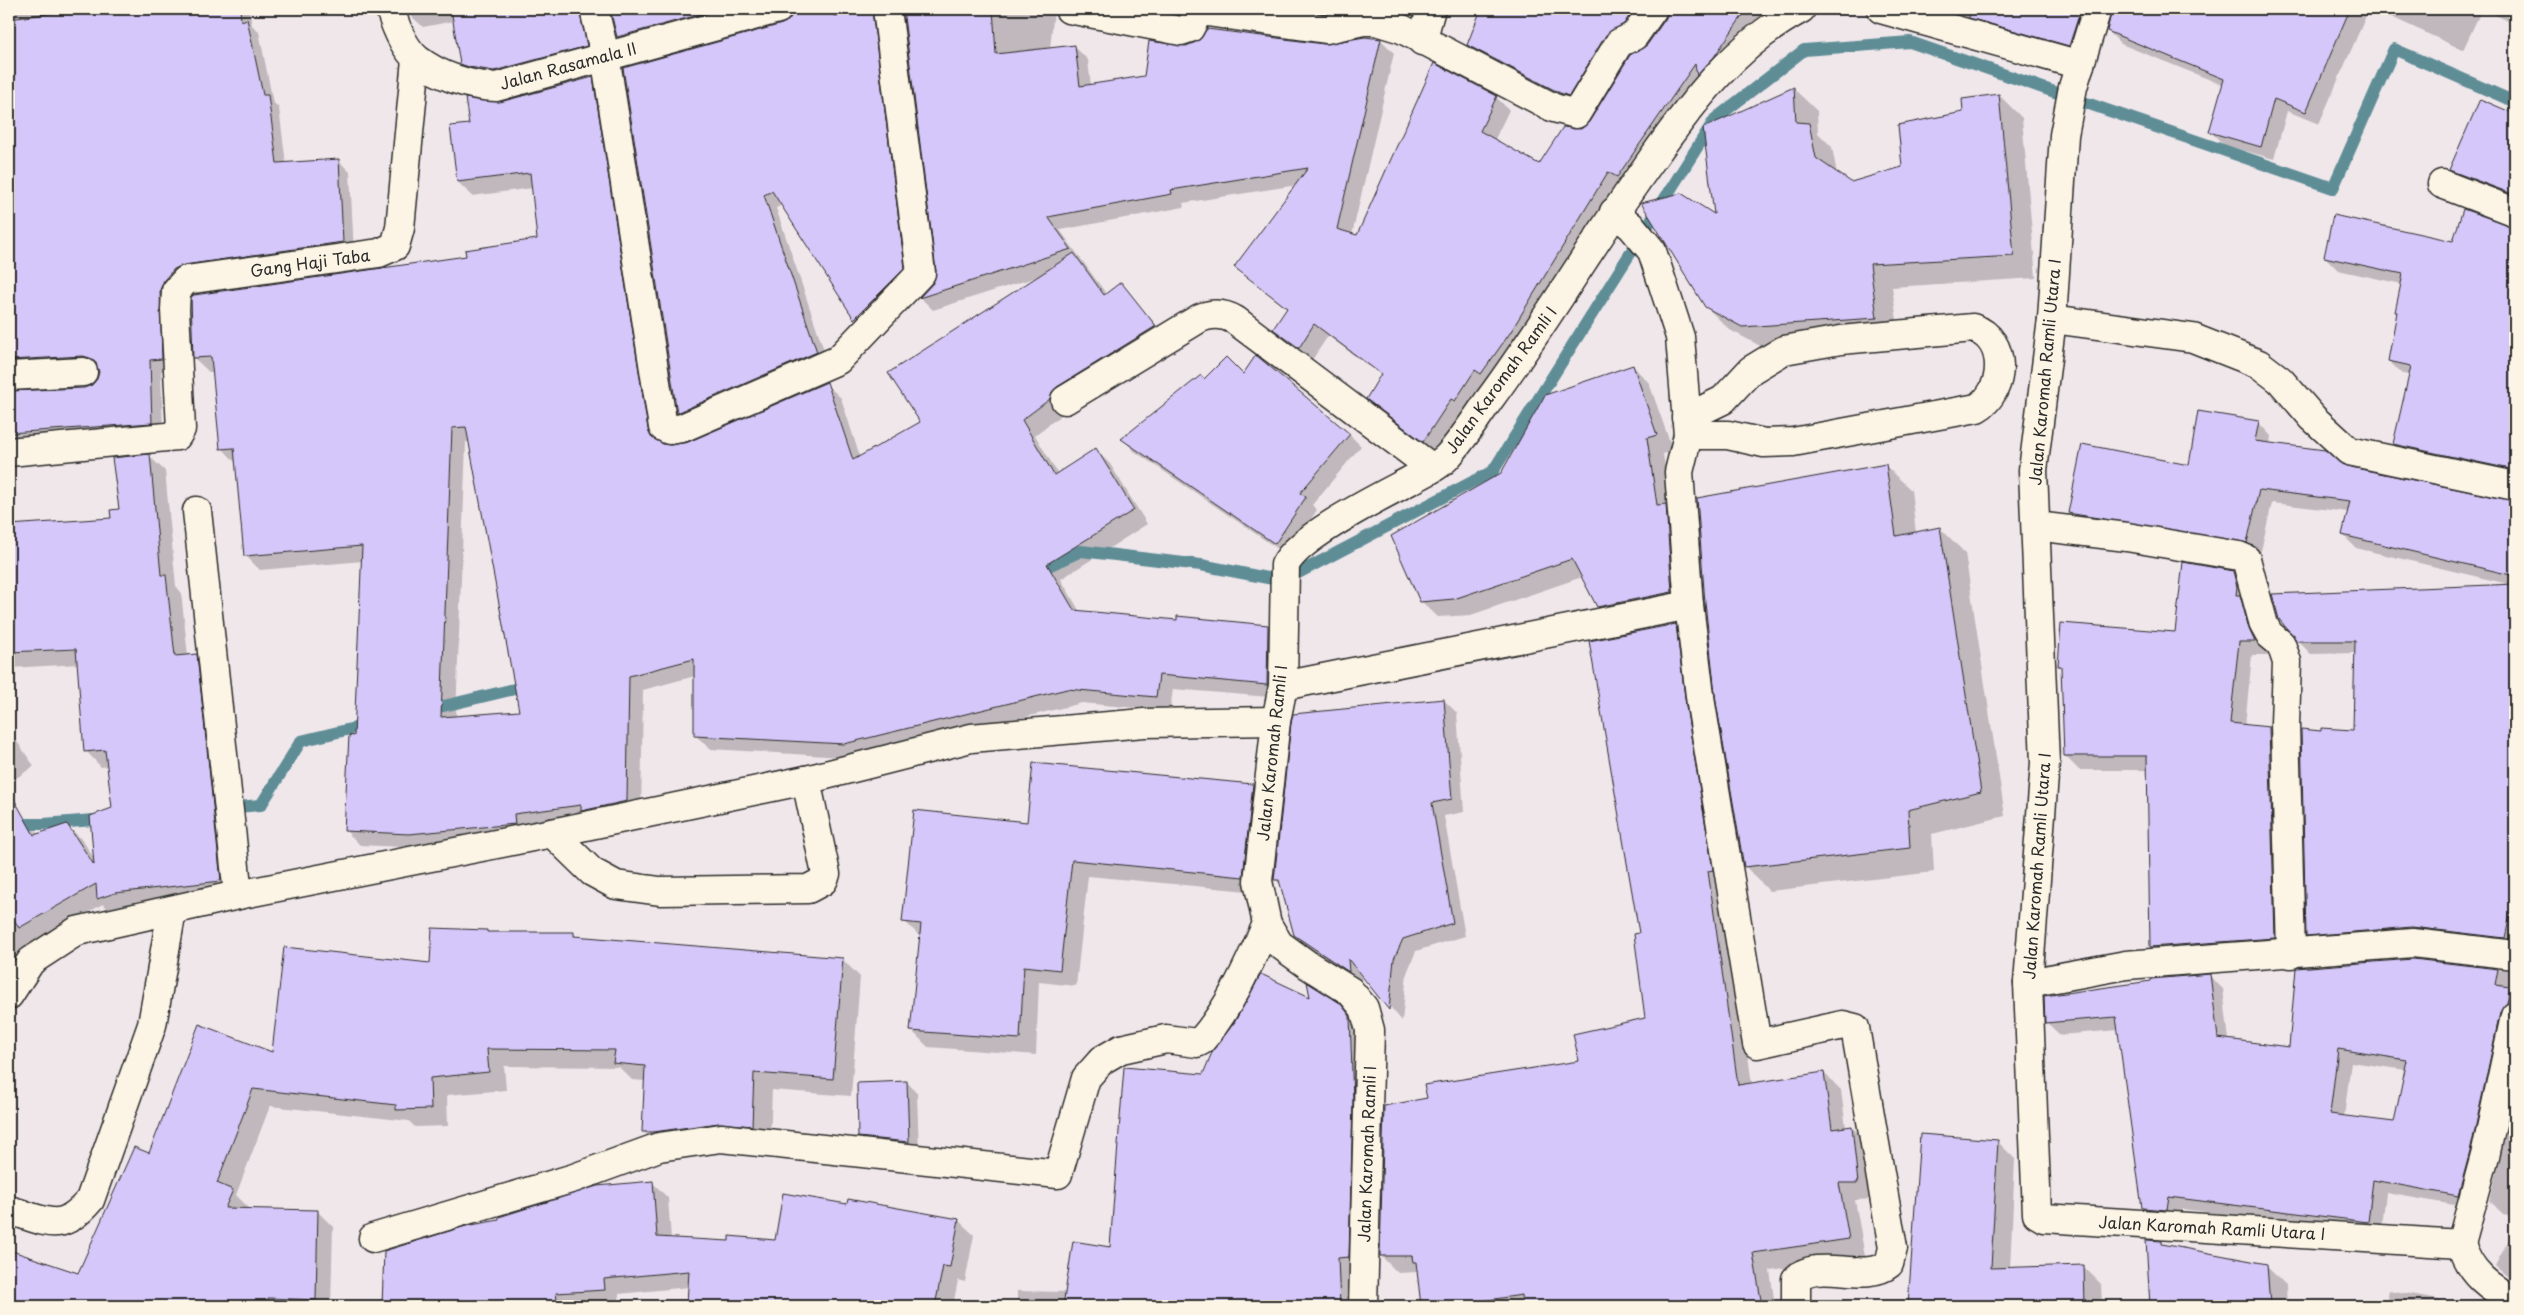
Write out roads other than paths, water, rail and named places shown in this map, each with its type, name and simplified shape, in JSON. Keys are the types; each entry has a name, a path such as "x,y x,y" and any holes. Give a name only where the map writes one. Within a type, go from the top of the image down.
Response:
{"street":[{"path":"390,9 395,24 416,59"},
{"path":"594,9 606,55 664,426 675,430 838,360 921,273 887,9"},
{"name":"Jalan Rasamala II","path":"416,59 462,81 496,87 606,55 778,9"},
{"path":"1069,9 1181,31 1190,28 1200,10 1326,30 1363,21 1376,21 1402,29 1554,108 1576,114 1619,43 1634,36 1653,9"},
{"path":"1422,41 1431,9"},
{"path":"1881,9 1924,15 2077,76"},
{"name":"Jalan Karomah Ramli Utara I","path":"2097,9 2077,76 2064,135 2052,319 2033,470 2046,763 2028,983 2036,1209 2040,1216 2461,1244"},
{"name":"Jalan Karomah Ramli I","path":"1363,1306 1370,1030 1364,1008 1350,991 1308,965 1279,944 1267,924 1258,880 1276,721 1283,686 1284,565 1289,556 1335,524 1447,458 1526,350 1614,212 1688,108 1736,54 1782,13"},
{"name":"Gang Haji Taba","path":"9,452 177,436 181,429 175,310 176,292 186,280 379,253 395,246 400,228 416,59"},
{"path":"2442,184 2515,212"},
{"path":"1614,212 1632,227 1652,252 1680,337 1687,426 1679,472 1689,605 1701,704 1757,1044 1843,1025 1855,1028 1893,1248 1889,1264 1884,1268 1876,1270 1806,1271 1796,1279 1796,1306"},
{"path":"1065,400 1200,318 1209,314 1224,315 1235,320 1432,468"},
{"path":"2052,319 2193,338 2259,364 2273,374 2348,451 2515,486"},
{"path":"1973,328 1988,335 1998,357 1999,377 1993,393 1987,402 1977,408 1793,442 1764,443 1687,426 1723,400 1751,370 1784,350 1840,340 1973,328"},
{"path":"9,376 83,372"},
{"path":"196,510 238,895"},
{"path":"2036,526 2128,537 2239,556 2246,559 2264,625 2269,634 2281,644 2287,662 2285,724 2291,954"},
{"path":"1283,686 1689,605"},
{"path":"9,995 31,961 77,931 238,895 552,833 806,780 971,738 1144,723 1276,721"},
{"path":"552,833 592,872 616,884 660,890 808,889 823,881 826,874 806,780"},
{"path":"9,1210 56,1224 76,1217 90,1200 152,1025 172,910"},
{"path":"373,1238 574,1178 659,1147 721,1138 1058,1174 1083,1087 1091,1072 1102,1060 1121,1049 1166,1040 1197,1043 1201,1041 1218,1019 1254,954 1267,924"},
{"path":"2028,983 2126,965 2291,954 2413,943 2515,955"},
{"path":"2515,1016 2509,1072 2461,1244 2464,1256 2484,1283 2515,1301"}],"waterway":[{"path":"1033,573 1081,551 1201,565 1283,581 1493,471 1715,119 1804,50 1910,42 2333,188 2394,49 2515,102"},
{"path":"427,710 531,685"},
{"path":"225,808 261,805 301,741 371,724"},
{"path":"9,824 44,824 106,819"}]}
